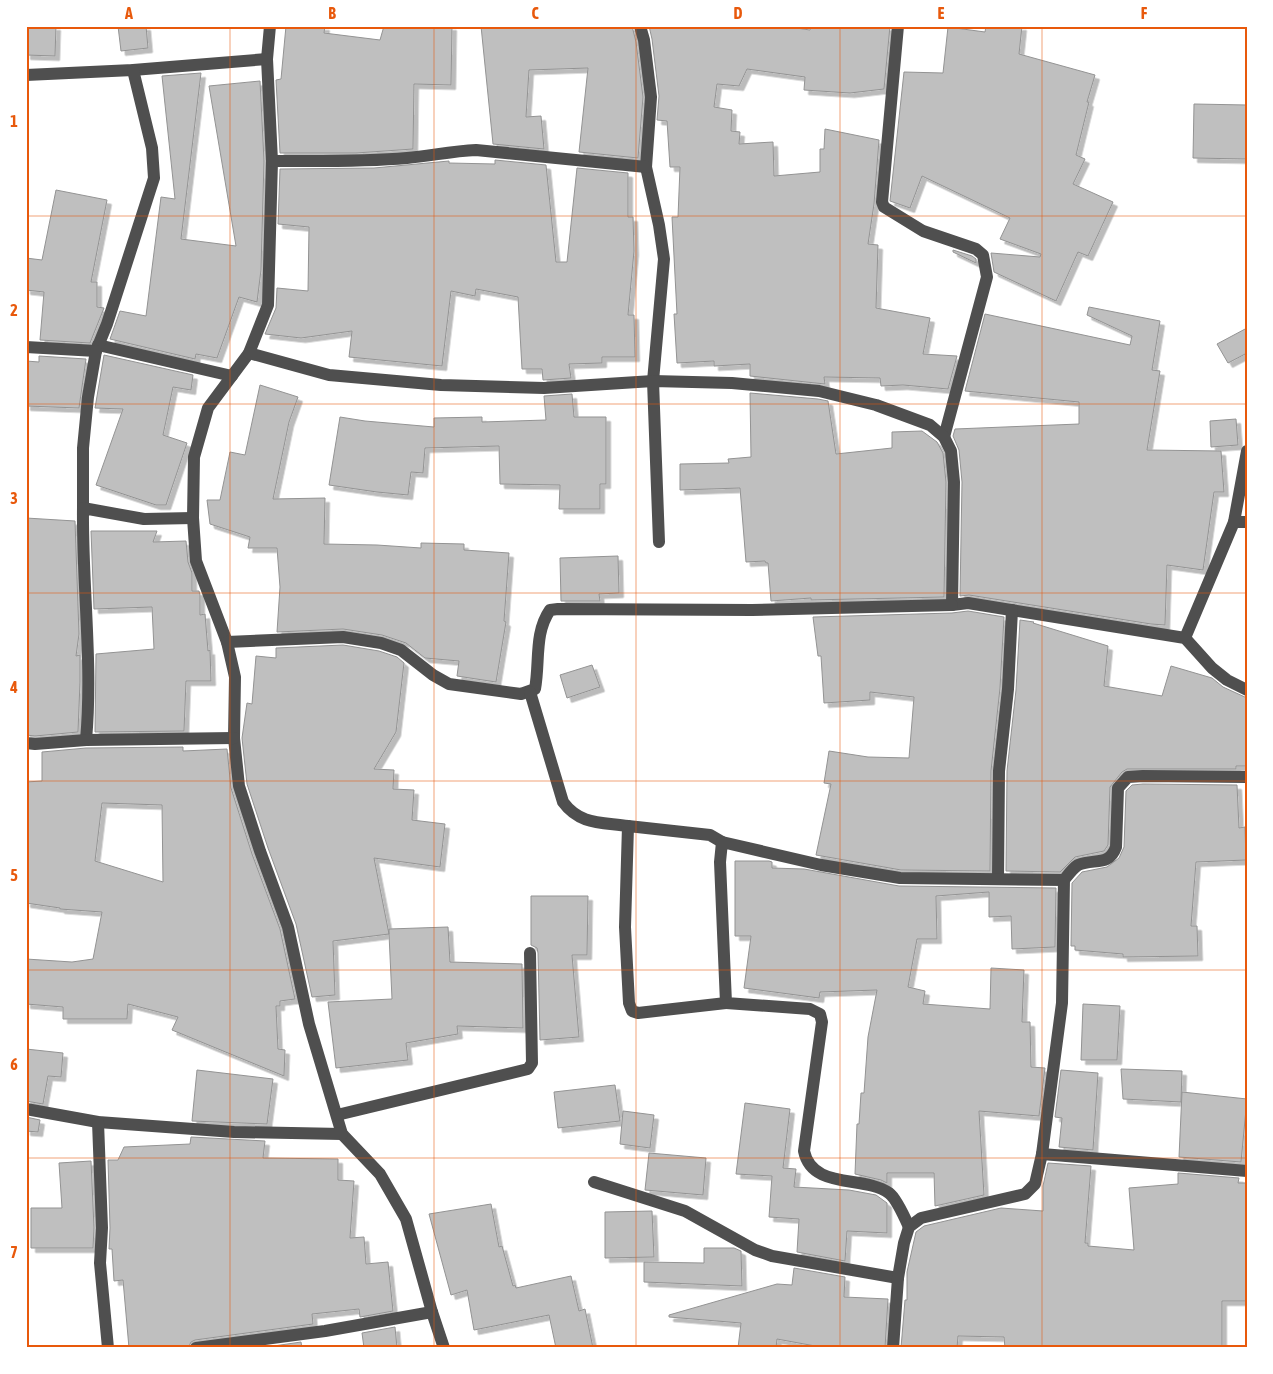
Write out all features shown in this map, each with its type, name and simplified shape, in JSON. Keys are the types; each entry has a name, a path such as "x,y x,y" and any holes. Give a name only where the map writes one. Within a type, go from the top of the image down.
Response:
{"street":[{"path":"270,26 266,59 272,161 268,304 249,353 208,408 194,457 193,518 196,561 227,642 235,677 234,738 239,786 260,851 288,927 309,1024 342,1134 380,1174 406,1218 444,1348"},
{"path":"640,26 644,40 651,97 646,167 659,225 664,259 653,381 659,542"},
{"path":"898,26 882,202 884,207 923,231 976,249 983,255 987,277 944,437"},
{"path":"26,75 133,70 266,59"},
{"path":"86,740 89,684 82,546 83,448 88,397 97,348 107,324 154,178 152,148 133,70"},
{"path":"272,161 354,162 476,150 646,167"},
{"path":"26,347 97,348 232,376"},
{"path":"249,353 329,375 441,385 544,388 653,381 732,383 818,391 876,405 921,421 930,425 944,437 951,451 954,482 952,605"},
{"path":"1185,638 1234,522 1247,451"},
{"path":"83,508 144,519 193,518"},
{"path":"1234,522 1247,522"},
{"path":"227,642 343,638 381,643 401,650 433,676 449,684 522,694 535,689 540,632 543,619 550,610 752,610 968,603 1185,638 1212,668 1227,680 1247,690"},
{"path":"998,878 999,771 1008,689 1012,610"},
{"path":"530,692 563,802 571,813 584,820 710,835 722,842 821,865 900,878 1064,880"},
{"path":"26,743 86,740 234,738"},
{"path":"893,1348 898,1278 904,1243 909,1227 921,1218 1025,1194 1035,1184 1042,1154 1062,1003 1064,880 1077,865 1107,860 1113,856 1116,847 1118,788 1128,777 1247,777"},
{"path":"628,826 625,927 630,1008 632,1011 638,1013 726,1003 810,1008 820,1014 822,1022 804,1151 806,1162 824,1176 877,1187 891,1194 909,1227"},
{"path":"722,842 720,862 726,1003"},
{"path":"337,1115 528,1069 532,1063 530,952"},
{"path":"26,1109 98,1122 234,1132 342,1134"},
{"path":"98,1122 102,1228 100,1263 108,1348"},
{"path":"1042,1154 1247,1171"},
{"path":"594,1182 685,1211 755,1250 772,1256 898,1278"},
{"path":"196,1348 325,1331 432,1312"}],"building":[{"path":"26,26 56,26 55,56 26,55"},
{"path":"118,26 146,26 148,48 121,51"},
{"path":"286,26 325,26 324,33 380,40 384,26 452,26 451,85 414,84 413,149 356,153 280,153 276,80 281,79"},
{"path":"481,26 632,26 636,42 643,97 638,158 579,152 588,68 529,70 526,117 541,116 544,149 493,144"},
{"path":"649,26 783,26 810,30 811,26 890,26 884,89 850,93 804,90 805,77 747,69 739,86 717,84 714,107 732,110 731,131 740,132 739,144 773,142 774,176 820,172 820,149 824,149 825,129 879,140 874,204 868,244 878,245 876,308 930,318 923,354 957,356 948,389 903,385 881,386 880,378 824,377 825,384 750,376 750,364 714,366 714,361 677,363 674,314 677,314 672,217 678,217 680,167 670,167 667,121 657,120 659,96"},
{"path":"986,26 1022,26 1019,54 1095,75 1087,102 1089,102 1076,155 1085,159 1073,184 1113,202 1088,256 1078,252 1056,301 994,272 991,253 1040,257 1041,254 1000,239 1010,218 922,176 910,208 890,201 904,72 943,73 948,27 985,32"},
{"path":"201,73 181,239 236,246 209,86 260,81 264,161 261,270 257,302 239,297 217,358 196,354 195,359 110,339 120,311 146,316 161,197 175,199 162,76"},
{"path":"1194,104 1247,105 1247,159 1193,158"},
{"path":"495,160 546,165 556,262 567,262 577,168 628,173 628,217 633,217 634,251 628,315 634,315 635,357 602,357 602,363 569,364 571,378 543,380 542,369 522,369 518,297 476,289 475,296 451,291 442,366 349,357 352,331 301,338 265,334 276,308 277,288 308,291 309,227 278,224 280,169 374,168 449,161 449,163 495,164"},
{"path":"56,190 107,200 91,282 97,282 97,307 104,308 90,343 40,340 44,292 26,290 26,258 42,260"},
{"path":"953,250 972,256 976,259 976,263 953,252"},
{"path":"1089,307 1160,321 1152,370 1160,371 1147,450 1221,451 1224,492 1214,492 1203,570 1167,565 1165,625 969,595 960,596 962,482 959,450 953,436 955,429 1079,424 1079,402 965,391 985,314 1130,345 1132,336 1087,315"},
{"path":"1247,328 1247,353 1228,363 1217,344"},
{"path":"104,355 193,375 191,390 173,387 163,435 187,443 166,505 156,505 96,485 123,409 95,408"},
{"path":"39,356 86,359 79,408 26,406 26,361 39,362"},
{"path":"260,385 298,397 289,422 273,499 325,498 324,544 421,548 421,543 464,544 464,550 509,553 504,621 506,622 496,682 457,676 459,661 425,658 406,643 382,635 343,629 277,632 280,587 277,548 248,548 250,537 210,524 207,500 220,500 230,452 245,455"},
{"path":"750,393 828,401 836,454 892,448 892,432 922,431 937,442 943,453 946,482 944,597 811,600 811,598 771,601 768,563 765,561 746,562 740,488 680,490 680,464 729,463 728,459 751,457"},
{"path":"572,394 574,417 606,417 606,484 600,484 600,509 559,509 560,485 500,484 499,446 425,448 423,473 411,472 408,495 329,485 340,417 434,427 434,418 482,417 482,422 546,420 544,396"},
{"path":"1236,419 1238,445 1211,447 1210,421"},
{"path":"26,518 75,521 79,634 76,656 80,655 78,732 35,736 26,735"},
{"path":"91,531 157,531 153,542 186,541 188,562 192,573 192,591 199,591 200,615 205,614 208,651 210,650 211,681 186,681 184,731 95,732 96,654 154,649 152,607 94,609"},
{"path":"618,556 619,593 599,594 600,601 561,601 560,558"},
{"path":"968,611 1004,617 1000,688 991,771 990,871 901,870 816,855 831,784 824,783 829,751 868,757 909,758 914,697 870,692 870,700 824,703 821,656 818,656 813,617"},
{"path":"1020,620 1034,622 1108,646 1104,686 1162,696 1171,666 1212,678 1223,687 1247,698 1247,766 1236,766 1236,769 1127,769 1122,772 1110,787 1108,845 1104,851 1075,857 1060,872 1006,871 1007,771 1016,690"},
{"path":"343,645 379,651 397,657 404,663 396,732 374,769 394,770 393,789 414,790 412,820 445,824 440,867 374,858 389,934 333,941 335,995 312,997 296,924 247,784 242,738 247,703 252,704 256,656 276,658 276,648"},
{"path":"592,665 600,687 567,698 560,675"},
{"path":"183,747 183,751 227,749 231,788 252,854 280,929 295,999 280,1001 280,1006 276,1006 278,1049 285,1050 284,1076 172,1030 178,1017 128,1004 127,1019 63,1019 63,1007 26,1004 26,959 72,962 93,959 102,912 60,909 26,903 26,782 42,781 42,752 86,748","holes":["102,803 162,805 163,882 95,861"]},
{"path":"1132,785 1237,785 1239,828 1245,827 1246,860 1196,862 1191,926 1197,926 1198,956 1123,957 1123,954 1075,950 1075,946 1071,946 1072,883 1082,872 1107,867 1119,858 1124,847 1126,791"},
{"path":"735,861 769,861 772,862 772,868 804,869 899,886 1056,888 1055,947 1012,949 1011,916 989,917 989,892 936,896 937,939 917,939 908,987 925,991 923,1004 990,1009 991,968 1024,970 1022,1022 1030,1022 1031,1067 1045,1068 1039,1116 979,1111 984,1195 935,1206 934,1173 887,1173 887,1183 855,1174 857,1124 859,1124 861,1093 864,1093 868,1037 877,990 820,992 819,998 744,988 751,936 735,936"},
{"path":"531,896 588,896 587,955 572,955 579,1037 540,1040 538,953 537,948 531,945"},
{"path":"448,927 450,962 522,964 523,1028 457,1026 458,1034 406,1043 408,1060 336,1068 328,1002 392,999 389,929"},
{"path":"1083,1004 1120,1006 1117,1060 1081,1060"},
{"path":"26,1049 63,1053 61,1077 48,1076 43,1104 26,1101"},
{"path":"1121,1069 1182,1071 1181,1102 1123,1099"},
{"path":"197,1070 273,1079 267,1124 192,1121"},
{"path":"1061,1070 1098,1073 1093,1150 1059,1147 1062,1118 1055,1117"},
{"path":"615,1085 620,1121 558,1128 554,1092"},
{"path":"1182,1092 1247,1099 1241,1162 1179,1157"},
{"path":"745,1103 790,1109 783,1168 796,1169 794,1187 849,1190 876,1195 887,1203 887,1233 847,1231 845,1261 797,1252 799,1219 769,1217 772,1176 736,1174"},
{"path":"623,1111 654,1115 650,1148 620,1144"},
{"path":"26,1117 40,1120 38,1132 26,1131"},
{"path":"191,1137 265,1141 263,1158 338,1159 338,1180 354,1181 350,1238 364,1237 366,1264 388,1262 393,1311 360,1317 359,1309 312,1314 313,1324 195,1340 191,1342 188,1348 129,1348 123,1280 114,1281 112,1249 109,1249 108,1160 118,1160 124,1147 190,1144"},
{"path":"649,1153 706,1158 703,1195 645,1190"},
{"path":"91,1161 93,1248 31,1248 31,1208 62,1208 59,1163"},
{"path":"1048,1163 1091,1166 1085,1243 1088,1243 1088,1246 1134,1250 1129,1188 1178,1184 1178,1173 1239,1178 1238,1183 1247,1183 1247,1301 1222,1301 1222,1348 1005,1348 1004,1337 958,1336 957,1348 901,1348 905,1300 907,1300 907,1272 916,1232 924,1226 1001,1208 1043,1211 1043,1186"},
{"path":"491,1204 499,1247 502,1246 513,1286 515,1285 516,1288 571,1276 579,1311 585,1309 593,1348 556,1348 549,1315 474,1330 467,1290 451,1295 429,1214"},
{"path":"652,1211 654,1257 605,1258 605,1212"},
{"path":"704,1248 734,1248 741,1251 742,1286 644,1282 644,1262 704,1263"},
{"path":"794,1268 845,1277 844,1297 888,1299 885,1348 826,1348 777,1339 776,1348 738,1348 741,1323 669,1317 669,1315 777,1284 792,1285"},
{"path":"395,1327 397,1348 364,1348 362,1333"},
{"path":"301,1342 302,1348 260,1348"}]}
